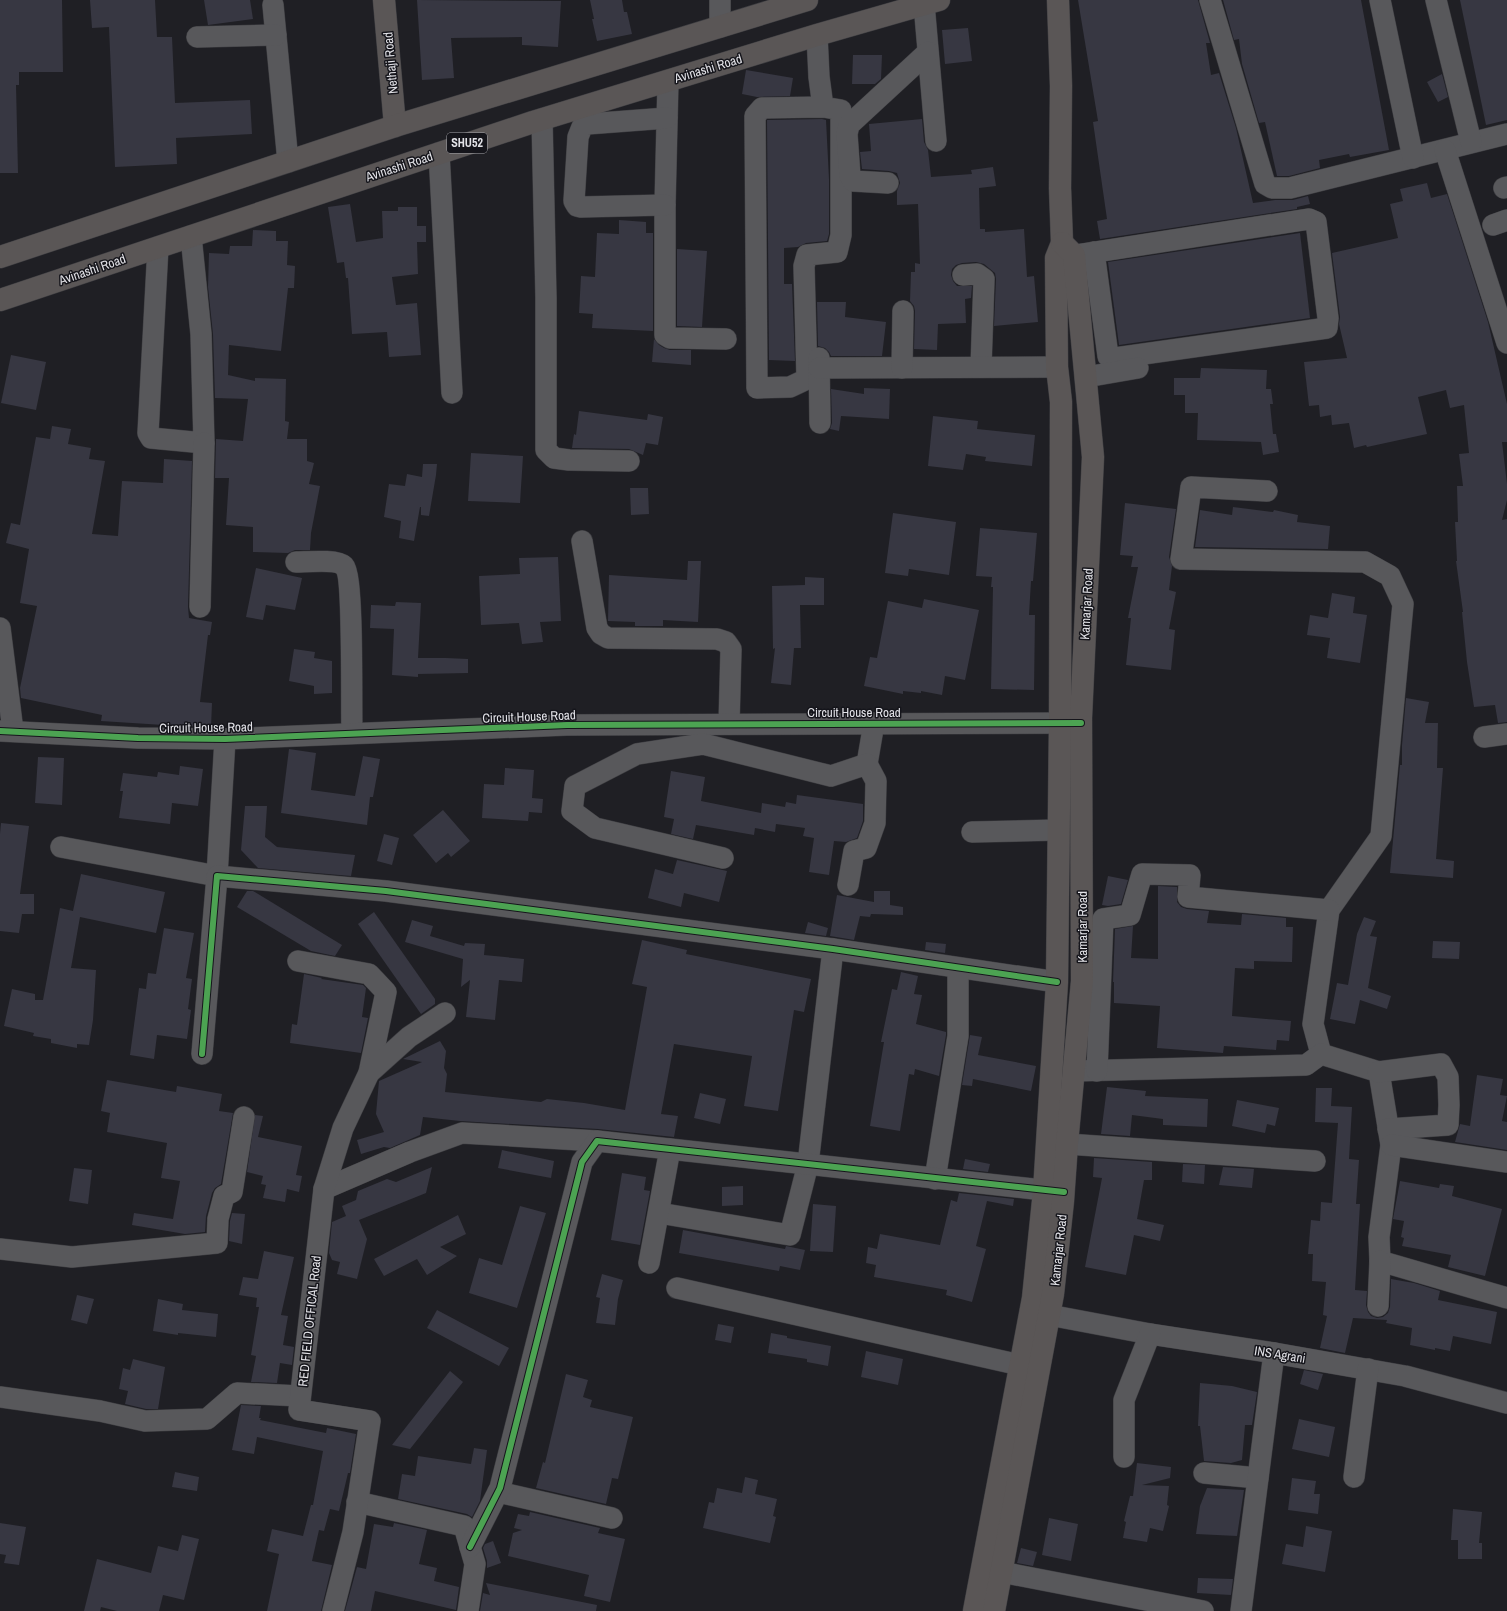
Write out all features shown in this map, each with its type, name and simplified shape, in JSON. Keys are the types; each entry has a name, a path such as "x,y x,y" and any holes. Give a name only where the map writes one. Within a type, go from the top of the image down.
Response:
{"main road":[{"name":"Nethaji Road","path":"384,0 395,126"},
{"path":"0,257 395,126 807,0"},
{"path":"1054,1192 1060,722 1061,402 1057,367 1072,252 1060,188 1061,86 1058,0"},
{"name":"Avinashi Road","path":"0,300 542,119 817,35 931,2"},
{"name":"Kamarjar Road","path":"994,1611 1040,1313 1054,1192 1067,1144 1082,981 1081,723 1093,457 1072,252"},
{"path":"974,1611 1020,1365 1040,1313"}],"street":[{"path":"720,0 720,27"},
{"path":"1210,0 1265,184 1272,188 1290,188 1507,134"},
{"path":"1380,0 1413,158"},
{"path":"1436,0 1471,142"},
{"path":"931,2 928,52 936,141"},
{"path":"273,5 288,162"},
{"path":"197,37 276,35"},
{"path":"817,35 819,78 823,107"},
{"path":"888,182 853,181 850,176 849,125 928,52"},
{"path":"668,81 665,205 665,335 670,338 726,339"},
{"path":"823,107 841,110 840,235 837,252 807,255 804,266 807,379 790,387 757,388 755,116 762,108 823,107"},
{"path":"665,205 581,207 577,206 574,201 578,138 582,127 587,124 667,118"},
{"path":"542,119 546,298 546,450 554,458 569,460 629,461"},
{"path":"1445,150 1507,343"},
{"path":"439,153 452,393"},
{"path":"1309,219 1316,222 1328,318 1327,328 1115,358 1108,356 1072,252 1309,219"},
{"path":"191,236 201,334 204,443 200,606"},
{"path":"158,247 148,433 151,438 204,443"},
{"path":"963,275 977,274 984,279 981,367"},
{"path":"819,301 820,423"},
{"path":"902,368 903,311"},
{"path":"1086,377 1288,345"},
{"path":"819,368 1057,367"},
{"path":"1267,491 1191,487 1182,559 1365,562 1390,576 1403,604 1381,836 1329,910 1313,1024 1321,1054"},
{"path":"582,541 597,628 600,634 608,638 717,639 726,642 731,649 729,724"},
{"path":"296,562 336,562 344,566 348,573 351,608 352,733"},
{"path":"0,628 7,731"},
{"path":"848,885 854,851 866,848 875,823 876,781 867,764 874,723"},
{"name":"Circuit House Road","path":"7,731 138,738 225,739 567,725 1081,723"},
{"path":"1484,737 1507,734"},
{"path":"202,1054 217,876 225,739"},
{"path":"723,858 594,828 572,811 575,786 637,754 703,744 831,776 867,764"},
{"path":"972,832 1058,830"},
{"path":"61,847 217,876 386,891 832,949 1056,982"},
{"path":"1097,1071 1103,919 1130,915 1142,874 1190,875 1188,898 1329,910"},
{"path":"659,1213 790,1235 808,1164 832,949"},
{"path":"298,961 369,974 386,992 368,1073"},
{"path":"935,1179 958,1036 958,968"},
{"name":"RED FIELD OFFICAL Road","path":"333,1611 353,1532 370,1421 299,1410 324,1189 343,1128 368,1073 409,1037 445,1013"},
{"path":"1074,1071 1306,1065 1321,1054"},
{"path":"1321,1054 1378,1072 1441,1064 1448,1077 1450,1105 1448,1125 1390,1137"},
{"path":"1378,1072 1390,1137 1379,1237 1380,1261 1378,1306"},
{"path":"0,1249 72,1257 217,1243 218,1219 224,1196 232,1192 244,1117"},
{"path":"324,1189 410,1152 462,1133 597,1141 1054,1192"},
{"path":"1390,1137 1507,1162"},
{"path":"470,1547 498,1492 582,1162 597,1141"},
{"path":"1067,1144 1315,1161"},
{"path":"649,1263 670,1149"},
{"path":"1380,1261 1507,1298"},
{"path":"677,1288 1020,1365"},
{"name":"INS Agrani","path":"1040,1313 1150,1334 1274,1353 1406,1376 1507,1403"},
{"path":"1124,1456 1124,1400 1150,1334"},
{"path":"1242,1611 1274,1353"},
{"path":"1354,1476 1368,1369"},
{"path":"0,1397 100,1411 145,1421 208,1419 237,1393 300,1396"},
{"path":"1204,1473 1258,1478"},
{"path":"498,1492 612,1518"},
{"path":"358,1502 464,1526 475,1564 468,1611"},
{"path":"1001,1572 1203,1611"}],"building":[{"path":"0,0 62,0 63,72 19,72 19,85 16,85 18,173 0,173"},
{"path":"90,0 155,0 157,37 172,37 175,103 250,100 252,134 176,138 177,164 115,167 109,27 92,28"},
{"path":"204,0 250,0 253,19 208,25"},
{"path":"417,0 561,1 558,47 522,45 522,37 451,38 454,78 422,80"},
{"path":"590,0 622,0 624,12 627,12 632,34 597,41 592,19 594,19"},
{"path":"1078,0 1198,0 1210,43 1206,43 1211,75 1219,73 1236,128 1253,203 1275,200 1293,200 1308,196 1310,204 1297,207 1297,209 1100,239 1097,221 1107,219 1093,122 1098,121"},
{"path":"1223,0 1361,0 1389,150 1350,157 1349,154 1319,160 1320,168 1289,176 1277,176 1265,122 1259,123 1242,64 1239,39 1234,40"},
{"path":"1460,0 1507,0 1507,120 1486,125"},
{"path":"968,28 972,61 945,64 942,30"},
{"path":"853,55 882,55 881,79 875,84 852,84"},
{"path":"746,70 793,78 790,96 757,97 742,94"},
{"path":"1442,74 1448,97 1438,102 1427,82"},
{"path":"922,119 924,142 928,150 931,177 972,174 971,170 993,167 996,186 979,188 980,229 985,229 985,232 1024,229 1027,277 1034,276 1038,322 994,326 995,273 984,264 976,262 962,263 956,265 952,269 951,275 957,286 972,286 971,298 965,299 966,323 938,324 937,350 914,349 915,311 914,306 910,301 911,272 915,272 915,263 920,264 918,204 897,205 897,191 900,183 897,173 862,169 860,152 871,151 869,124"},
{"path":"767,120 826,120 829,179 829,234 827,241 806,243 798,247 784,248 784,284 792,284 795,361 769,360"},
{"path":"1427,183 1431,198 1447,194 1488,322 1507,404 1507,442 1502,442 1507,484 1507,500 1502,520 1507,519 1507,722 1498,723 1495,705 1474,707 1467,662 1463,612 1456,561 1455,522 1458,522 1457,486 1463,486 1459,454 1469,453 1464,405 1450,408 1446,390 1418,397 1427,434 1367,447 1366,445 1354,448 1349,423 1332,425 1331,415 1320,417 1319,405 1309,406 1304,362 1347,358 1339,324 1340,317 1332,253 1398,238 1390,204 1403,201 1400,189"},
{"path":"350,204 356,242 383,238 382,211 398,211 398,207 417,207 417,226 426,226 426,242 417,242 418,274 392,277 396,305 417,303 421,355 389,357 387,332 352,334 348,278 346,278 344,262 337,263 328,207"},
{"path":"619,220 646,222 646,233 653,233 653,331 592,328 593,314 579,313 581,276 595,277 597,233 619,234"},
{"path":"253,230 276,231 276,241 288,241 287,265 295,266 294,288 288,288 281,351 229,345 228,375 255,381 255,378 286,379 285,421 289,422 287,439 307,439 307,461 314,463 309,484 320,486 311,533 310,550 295,550 288,553 253,552 253,527 226,525 229,478 215,478 216,439 243,441 248,399 215,398 213,334 208,287 209,253 229,254 230,246 252,246"},
{"path":"1300,233 1310,318 1119,345 1108,262"},
{"path":"677,249 707,251 702,327 677,326"},
{"path":"817,302 846,302 845,317 886,322 882,356 831,356 825,348 818,346"},
{"path":"654,339 659,345 670,350 691,350 691,365 652,362"},
{"path":"11,355 46,362 36,410 1,403"},
{"path":"1201,368 1267,370 1266,389 1271,389 1273,404 1270,404 1273,434 1276,434 1279,452 1263,455 1261,442 1197,440 1198,413 1185,413 1185,395 1174,395 1174,378 1200,378"},
{"path":"864,388 890,389 889,419 841,416 839,431 830,429 832,423 831,389 864,394"},
{"path":"579,411 647,420 648,414 663,417 658,445 646,443 643,455 629,449 572,448 574,434 576,435"},
{"path":"933,416 978,421 977,429 1035,435 1032,466 985,461 986,457 966,454 963,470 928,466"},
{"path":"52,426 71,429 68,444 91,448 89,459 105,461 92,534 118,536 122,481 163,483 164,459 192,461 188,607 189,618 212,622 210,635 208,635 200,702 212,703 211,727 101,721 102,715 21,698 20,688 37,606 20,603 29,549 6,543 11,523 20,525 36,437 50,439"},
{"path":"471,453 523,456 520,503 468,501"},
{"path":"423,464 437,464 429,516 421,515 420,507 414,541 399,538 401,521 384,517 389,484 405,486 407,474 422,477"},
{"path":"630,488 648,488 649,514 631,515"},
{"path":"1125,503 1176,509 1169,557 1172,566 1169,590 1176,592 1169,629 1175,630 1171,670 1126,665 1131,618 1128,618 1138,567 1131,567 1133,556 1120,555"},
{"path":"1233,507 1273,512 1274,510 1298,515 1297,522 1330,526 1328,549 1195,547 1200,510 1232,515"},
{"path":"893,513 956,522 949,575 909,569 908,576 885,573"},
{"path":"980,528 1037,533 1033,581 1031,581 1029,615 1035,615 1034,690 991,689 993,587 991,587 992,577 976,576"},
{"path":"558,557 561,621 540,622 543,642 522,644 519,623 481,625 479,576 520,574 519,558"},
{"path":"688,561 701,561 698,622 663,620 663,626 635,626 635,622 608,621 609,575 687,580"},
{"path":"256,568 302,578 295,610 266,605 263,620 246,617"},
{"path":"805,577 824,578 824,605 800,605 801,648 794,648 791,685 771,683 775,648 773,649 772,586 805,585"},
{"path":"1332,593 1355,597 1353,613 1367,615 1360,663 1327,658 1330,638 1307,635 1310,615 1328,618"},
{"path":"924,599 979,610 965,680 945,676 942,695 921,691 921,693 903,691 903,694 864,686 870,657 877,658 888,601 922,608"},
{"path":"396,602 421,603 418,658 468,659 468,673 418,674 418,677 392,675 394,629 370,628 371,605 395,606"},
{"path":"294,649 315,652 314,658 332,661 332,693 314,694 314,686 289,681"},
{"path":"1406,698 1429,702 1425,723 1438,723 1437,768 1443,768 1436,859 1454,861 1453,878 1390,873 1400,765 1402,765"},
{"path":"289,749 316,753 311,790 355,796 363,756 380,759 373,797 370,797 367,825 281,813"},
{"path":"38,757 64,758 62,805 35,803"},
{"path":"180,766 203,769 198,806 172,803 170,824 119,818 123,791 120,791 123,773 157,777 158,772 179,775"},
{"path":"505,768 534,770 532,798 543,799 542,813 529,812 528,821 482,818 484,784 504,785"},
{"path":"671,771 705,777 701,801 761,813 762,803 785,807 786,802 796,804 797,795 863,804 863,821 857,838 846,842 834,841 829,875 809,872 814,838 803,836 805,828 776,824 775,832 755,828 754,835 696,825 693,839 671,834 674,819 664,817"},
{"path":"245,806 267,806 265,837 277,847 355,855 351,876 258,868 241,850"},
{"path":"443,810 470,841 451,857 448,853 436,863 413,835"},
{"path":"1,823 29,826 20,894 34,894 34,914 22,914 19,933 0,931"},
{"path":"384,834 399,838 392,865 377,861"},
{"path":"677,860 727,871 719,902 684,893 681,907 648,898 655,869 673,874"},
{"path":"81,874 165,892 156,933 80,917 71,968 96,970 93,1020 89,1045 77,1044 77,1048 51,1043 51,1039 33,1036 34,1033 4,1026 12,989 35,994 35,1000 43,1000 60,908 73,911"},
{"path":"1108,876 1128,880 1121,904 1108,906 1102,905"},
{"path":"1158,886 1177,887 1177,902 1181,907 1209,911 1207,923 1241,925 1242,914 1286,918 1286,927 1293,927 1292,962 1254,961 1254,969 1235,968 1232,1016 1291,1021 1289,1041 1277,1040 1276,1050 1224,1046 1223,1053 1157,1048 1160,1006 1114,1003 1113,982 1115,929 1133,926 1131,958 1158,959"},
{"path":"247,891 253,891 342,945 335,956 311,951 237,907"},
{"path":"874,891 890,891 890,905 903,907 903,915 871,914 870,917 860,916 854,940 830,936 837,895 874,902"},
{"path":"374,912 435,999 435,1004 421,1014 358,924"},
{"path":"1364,917 1376,921 1370,936 1377,937 1368,988 1391,996 1387,1009 1360,1000 1355,1024 1330,1019 1337,983 1348,985 1357,934"},
{"path":"412,920 433,926 430,936 464,946 465,943 485,944 484,955 524,959 522,982 499,980 495,1020 466,1017 470,980 461,987 463,959 405,942"},
{"path":"808,922 828,928 826,936 805,933"},
{"path":"164,928 194,933 186,978 192,979 188,1009 191,1010 187,1039 157,1035 154,1059 130,1055 139,988 146,989 148,973 156,974"},
{"path":"642,940 687,950 686,954 811,979 804,1012 794,1010 778,1111 744,1106 752,1056 674,1044 661,1114 678,1116 674,1137 598,1129 460,1121 423,1117 420,1135 390,1148 384,1147 361,1154 357,1140 384,1132 376,1114 379,1081 422,1062 403,1059 440,1041 446,1051 444,1068 447,1074 445,1092 541,1102 547,1099 584,1103 625,1110 647,987 632,984"},
{"path":"1433,941 1460,942 1459,959 1432,958"},
{"path":"926,942 946,944 945,953 925,950"},
{"path":"901,972 918,976 914,994 922,995 916,1024 946,1032 946,1035 939,1076 915,1069 914,1075 909,1074 900,1131 870,1126 884,1042 881,1042 892,989 897,990"},
{"path":"304,974 322,978 321,979 363,985 366,988 362,1017 368,1018 361,1053 290,1043 292,1024 297,1025"},
{"path":"970,1035 982,1037 978,1055 1036,1066 1031,1091 973,1079 972,1086 962,1085"},
{"path":"1477,1075 1503,1079 1500,1095 1507,1096 1502,1121 1507,1122 1507,1150 1455,1142 1460,1124 1470,1126"},
{"path":"107,1080 176,1092 177,1086 222,1094 219,1111 233,1113 221,1184 215,1188 212,1193 206,1216 205,1232 185,1234 132,1225 134,1213 173,1219 180,1181 161,1178 167,1143 107,1132 110,1113 101,1111"},
{"path":"1107,1087 1146,1091 1145,1096 1208,1099 1207,1127 1163,1125 1163,1119 1132,1115 1130,1136 1101,1134"},
{"path":"1316,1088 1332,1088 1331,1106 1352,1107 1349,1159 1359,1160 1356,1204 1360,1204 1355,1290 1367,1291 1366,1305 1368,1312 1371,1316 1377,1318 1383,1317 1388,1313 1390,1307 1391,1279 1414,1283 1440,1291 1438,1300 1497,1312 1491,1344 1453,1336 1450,1351 1435,1348 1435,1350 1410,1345 1412,1328 1386,1323 1387,1320 1353,1318 1345,1353 1320,1348 1327,1316 1323,1315 1326,1282 1312,1281 1313,1254 1308,1254 1311,1220 1320,1221 1321,1202 1332,1203 1338,1123 1315,1122"},
{"path":"700,1093 726,1099 720,1124 694,1118"},
{"path":"1237,1100 1279,1108 1275,1126 1267,1124 1265,1133 1232,1126"},
{"path":"255,1115 263,1116 258,1137 302,1146 296,1175 302,1176 299,1192 287,1189 285,1202 263,1198 266,1185 261,1184 263,1176 247,1172"},
{"path":"502,1150 554,1161 551,1178 498,1168"},
{"path":"1094,1158 1152,1162 1152,1180 1144,1180 1137,1219 1164,1225 1160,1241 1134,1235 1126,1275 1085,1267 1102,1178 1093,1177"},
{"path":"965,1159 990,1164 988,1172 963,1169"},
{"path":"1183,1164 1205,1165 1204,1184 1182,1182"},
{"path":"432,1167 426,1193 359,1220 367,1239 357,1279 337,1274 340,1262 332,1260 329,1253 332,1222 346,1216 342,1206 356,1200 358,1191 387,1179 396,1182"},
{"path":"1223,1167 1254,1169 1252,1188 1219,1185"},
{"path":"74,1168 92,1170 88,1204 69,1201"},
{"path":"622,1173 646,1177 644,1190 650,1191 640,1245 611,1240"},
{"path":"1400,1181 1439,1188 1440,1184 1454,1186 1452,1196 1502,1209 1485,1276 1448,1267 1451,1255 1402,1246 1404,1238 1401,1237 1404,1221 1393,1219"},
{"path":"743,1186 743,1205 722,1206 722,1187"},
{"path":"959,1193 1014,1199 1013,1206 987,1201 976,1246 986,1249 972,1302 946,1295 947,1290 874,1277 876,1265 866,1263 868,1247 877,1249 880,1234 940,1245 951,1200 957,1202"},
{"path":"813,1204 836,1206 833,1252 810,1251"},
{"path":"520,1206 546,1213 517,1308 469,1293 479,1258 502,1265"},
{"path":"232,1213 245,1214 242,1244 229,1241"},
{"path":"458,1215 466,1234 440,1247 457,1256 427,1275 417,1259 384,1276 374,1259"},
{"path":"683,1230 785,1249 786,1246 805,1250 800,1270 780,1266 779,1271 679,1253"},
{"path":"264,1251 294,1257 281,1315 288,1316 283,1345 294,1347 292,1365 280,1363 277,1383 251,1382 256,1356 251,1355 259,1307 256,1307 257,1298 239,1295 243,1277 258,1279"},
{"path":"602,1274 623,1280 618,1299 615,1325 596,1323 600,1298 596,1297"},
{"path":"77,1295 94,1299 87,1324 71,1320"},
{"path":"158,1299 183,1304 182,1310 218,1314 216,1337 178,1333 178,1335 153,1331"},
{"path":"437,1310 509,1348 499,1366 427,1328"},
{"path":"718,1324 734,1327 731,1343 715,1340"},
{"path":"771,1333 787,1336 787,1338 831,1346 828,1366 807,1362 807,1359 768,1353"},
{"path":"866,1351 903,1359 898,1385 861,1377"},
{"path":"133,1359 165,1367 158,1409 146,1409 125,1404 128,1391 119,1389 123,1368 130,1370"},
{"path":"1304,1370 1323,1374 1318,1390 1300,1384"},
{"path":"450,1371 463,1382 410,1449 392,1445"},
{"path":"566,1374 588,1380 583,1397 592,1400 590,1407 633,1417 618,1479 612,1478 606,1504 536,1488 543,1462 545,1463"},
{"path":"1200,1383 1232,1386 1257,1392 1252,1425 1245,1425 1242,1460 1231,1463 1204,1461 1200,1426 1198,1426"},
{"path":"241,1405 261,1406 260,1420 326,1433 327,1428 356,1434 350,1473 348,1473 339,1511 330,1509 324,1531 319,1530 312,1561 332,1565 321,1611 267,1611 279,1554 267,1551 272,1529 303,1536 311,1505 313,1505 323,1451 257,1437 254,1454 232,1450"},
{"path":"1299,1419 1335,1427 1329,1457 1292,1449"},
{"path":"474,1448 487,1450 480,1501 472,1517 467,1514 398,1499 402,1474 415,1476 418,1456 471,1464"},
{"path":"1137,1463 1171,1467 1170,1478 1142,1485 1169,1486 1167,1505 1169,1506 1163,1531 1150,1528 1147,1542 1123,1538 1126,1522 1124,1521 1130,1496 1133,1496"},
{"path":"175,1472 199,1477 197,1491 172,1487"},
{"path":"745,1477 758,1480 755,1494 777,1499 773,1516 776,1517 770,1543 703,1528 709,1502 714,1503 717,1488 742,1493"},
{"path":"1292,1478 1316,1481 1314,1494 1320,1494 1318,1514 1288,1510"},
{"path":"1207,1488 1244,1490 1237,1536 1196,1534 1200,1506"},
{"path":"1453,1509 1482,1512 1479,1543 1482,1543 1482,1559 1458,1559 1458,1540 1451,1540"},
{"path":"530,1512 600,1528 598,1533 625,1539 610,1602 584,1596 589,1575 508,1556 513,1533 522,1530 514,1528 518,1514 529,1516"},
{"path":"1049,1518 1078,1524 1071,1561 1042,1555"},
{"path":"0,1523 26,1527 19,1565 4,1563 6,1555 0,1554"},
{"path":"394,1523 427,1530 419,1564 437,1568 434,1581 459,1587 456,1610 375,1591 371,1611 345,1611 357,1567 366,1569 374,1524 393,1527"},
{"path":"1306,1526 1332,1531 1325,1572 1282,1564 1286,1544 1303,1547"},
{"path":"182,1535 199,1539 184,1600 163,1595 159,1611 117,1611 101,1607 100,1611 84,1611 97,1559 151,1573 158,1546 178,1551"},
{"path":"493,1541 501,1563 487,1568 487,1561 483,1548 485,1544"},
{"path":"1021,1548 1037,1552 1033,1566 1017,1563"},
{"path":"1198,1578 1233,1579 1231,1595 1197,1593"},
{"path":"486,1583 597,1605 596,1611 480,1611 483,1593 490,1595"}],"cycle path":[{"path":"0,731 138,738 225,739 567,725 1081,723"},
{"path":"202,1054 217,876 386,891 833,949 1057,982"},
{"path":"470,1547 500,1488 582,1162 597,1141 1064,1192"}]}
